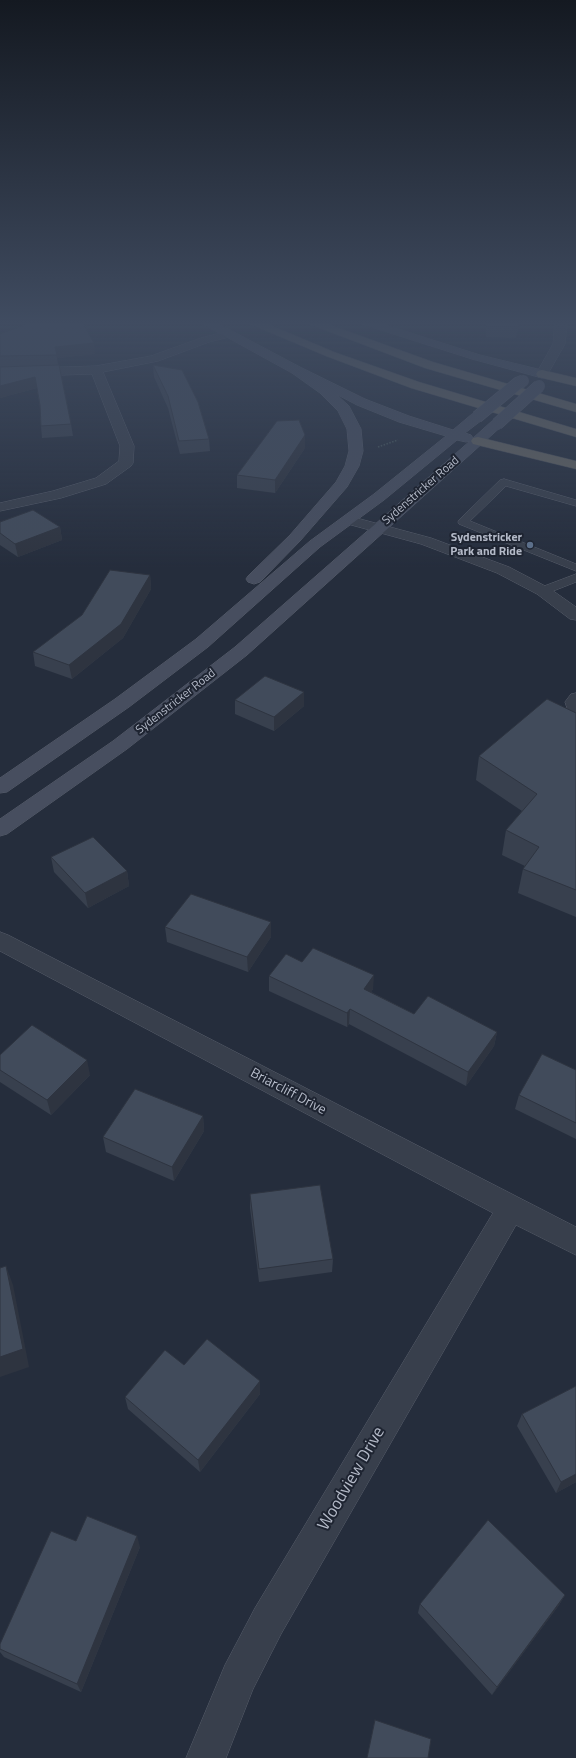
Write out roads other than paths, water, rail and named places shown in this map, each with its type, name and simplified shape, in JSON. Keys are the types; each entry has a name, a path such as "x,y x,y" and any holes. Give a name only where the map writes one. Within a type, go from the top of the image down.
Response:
{"highway":[{"path":"479,404 576,433"},
{"path":"562,404 576,408"},
{"path":"478,441 576,465"}],"main road":[{"path":"202,642 239,594 311,521 342,484 352,466 356,451 356,436 348,416 337,404"},
{"path":"367,404 455,435 478,441"},
{"name":"Sydenstricker Road","path":"0,787 122,703 202,642 315,544 379,497 493,404"},
{"name":"Sydenstricker Road","path":"0,829 120,746 241,651 497,424 517,404"}],"street":[{"path":"0,506 56,494 101,481 126,463 127,446 110,404"},
{"path":"349,520 426,541 518,577 543,591 576,615"},
{"name":"Briarcliff Drive","path":"0,942 576,1242"},
{"name":"Woodview Drive","path":"206,1758 238,1678 268,1621 511,1208"}],"lane":[{"path":"576,503 504,482 463,522 576,568"},
{"path":"543,591 576,578"},
{"path":"576,697 572,702 576,714"}],"place":[{"name":"Sydenstricker Park and Ride","path":"530,545"}]}
